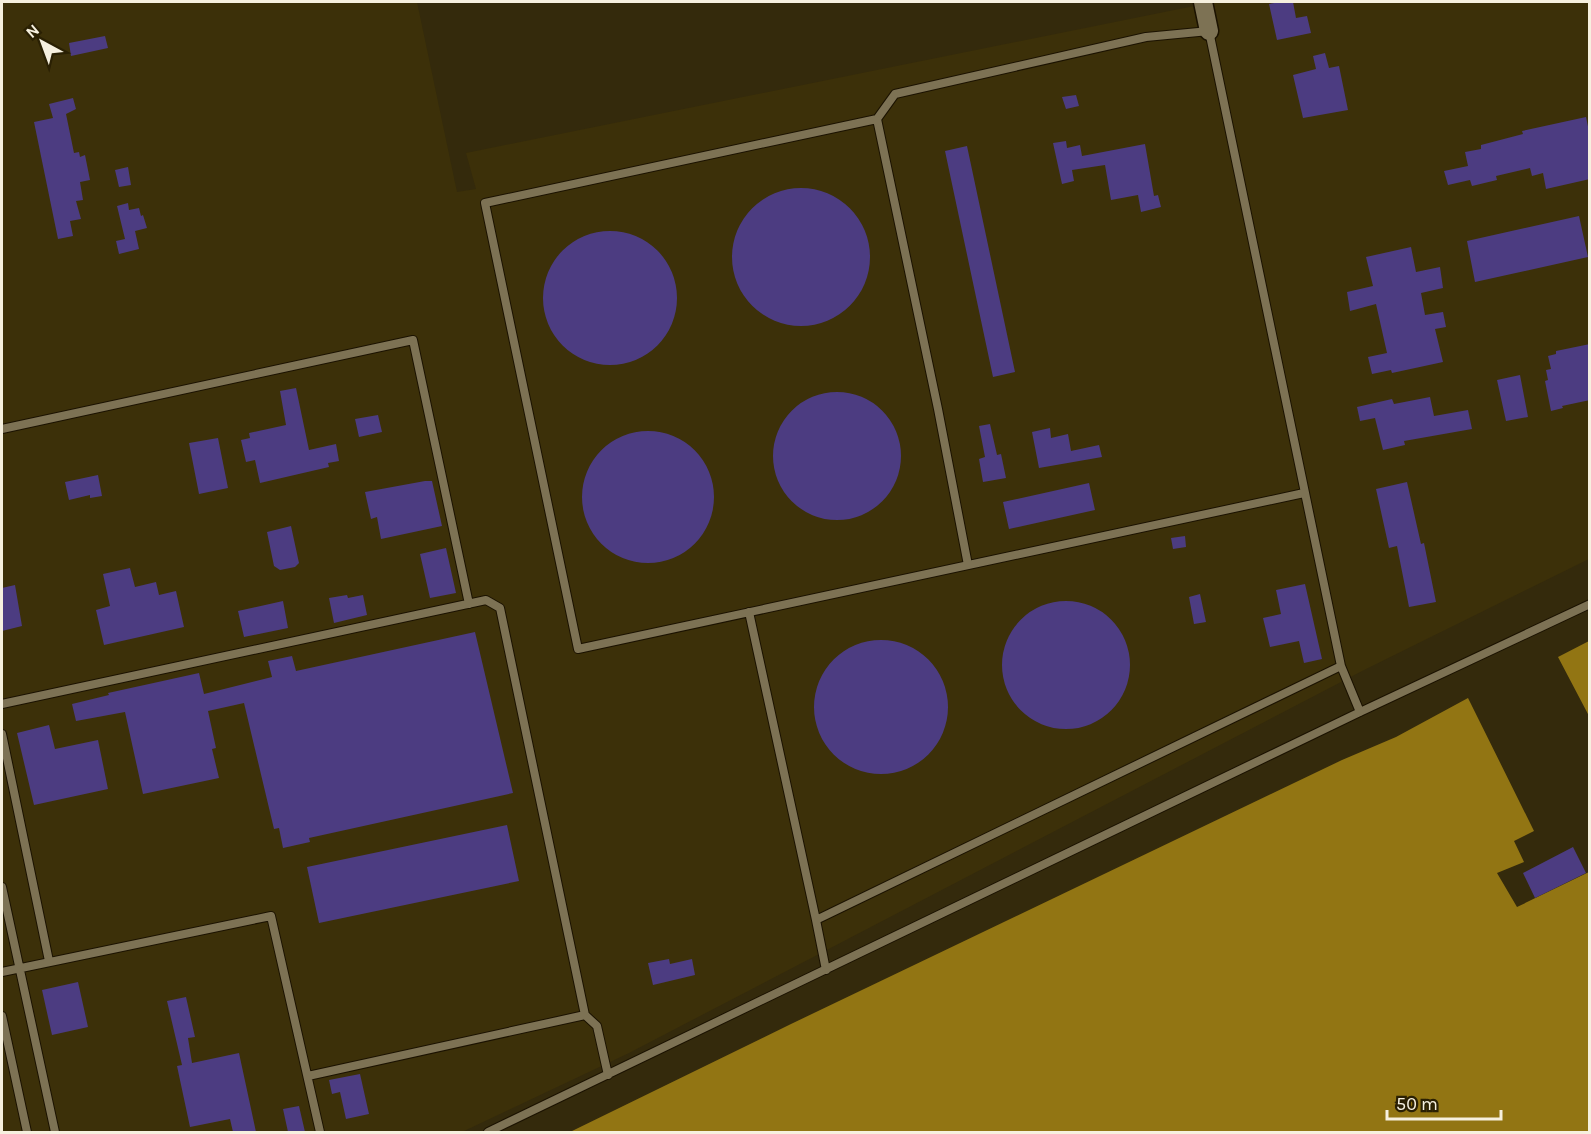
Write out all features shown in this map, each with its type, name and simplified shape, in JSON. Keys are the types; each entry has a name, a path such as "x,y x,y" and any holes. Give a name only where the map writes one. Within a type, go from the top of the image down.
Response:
{"street":[{"path":"1203,2 1209,31"}],"lane":[{"path":"1304,493 578,649 485,203 876,119 896,93 1146,37 1209,31 1341,666 1360,712"},
{"path":"876,119 938,409 968,565"},
{"path":"2,429 413,340 469,604"},
{"path":"2,704 486,600 500,608 585,1015 597,1026 608,1075"},
{"path":"488,1132 1360,712 1590,604"},
{"path":"749,612 826,970"},
{"path":"816,920 1341,666"},
{"path":"2,734 49,961"},
{"path":"2,887 55,1132"},
{"path":"2,972 271,916 320,1132"},
{"path":"308,1076 585,1015"},
{"path":"2,1016 27,1132"}],"shaded area":[{"path":"2,2 417,2 457,192 476,189 466,153 1214,2 1589,2 1589,559 1364,670 629,1053 462,1132 2,1132"},
{"path":"1589,641 1589,716 1558,657"},
{"path":"1468,698 1534,831 1514,841 1524,862 1497,873 1517,907 1589,872 1589,1132 570,1132 1342,760 1396,737"}],"building":[{"path":"1293,2 1296,18 1307,16 1311,33 1277,40 1269,4"},
{"path":"105,36 108,48 71,56 69,43"},
{"path":"1325,53 1329,68 1339,66 1348,110 1303,118 1293,75 1316,69 1313,56"},
{"path":"1076,95 1079,106 1066,109 1062,97"},
{"path":"73,98 76,109 66,114 74,153 79,152 80,157 85,155 90,180 80,182 83,200 76,201 81,219 70,221 73,236 58,239 34,122 53,118 49,104"},
{"path":"1586,117 1590,136 1590,179 1546,189 1543,173 1532,176 1530,168 1496,176 1497,180 1472,186 1470,180 1448,185 1444,171 1468,166 1465,152 1481,149 1481,145 1523,134 1522,131"},
{"path":"1066,141 1067,148 1080,145 1082,156 1145,144 1154,196 1158,195 1161,207 1141,212 1138,195 1111,200 1105,165 1072,170 1074,181 1062,184 1053,143"},
{"path":"967,146 1015,372 993,377 945,151"},
{"path":"128,167 131,185 119,187 115,170"},
{"path":"801,188 827,193 850,208 865,231 870,257 865,283 850,306 827,321 801,326 775,321 752,306 737,283 732,257 737,231 752,208 775,193"},
{"path":"128,203 129,210 139,208 147,228 135,231 139,249 119,254 116,241 125,239 117,206"},
{"path":"1579,216 1588,257 1475,282 1467,241"},
{"path":"610,231 635,237 657,251 671,273 677,298 671,323 657,345 635,359 610,365 585,359 563,345 549,323 543,298 549,273 563,251 585,237"},
{"path":"1411,247 1416,272 1440,267 1443,288 1421,293 1425,315 1443,312 1446,327 1435,329 1443,362 1392,373 1391,370 1372,374 1368,357 1387,353 1376,304 1350,311 1347,292 1373,286 1366,257"},
{"path":"1590,344 1590,400 1562,406 1563,408 1551,411 1545,381 1548,380 1546,370 1551,369 1548,356 1556,354 1556,351"},
{"path":"1520,375 1528,417 1506,421 1497,380"},
{"path":"296,388 309,450 336,444 339,461 328,463 329,467 260,483 255,460 246,462 241,440 250,438 249,433 286,425 280,391"},
{"path":"837,392 862,397 883,410 896,431 901,456 896,481 883,502 862,515 837,520 812,515 791,502 778,481 773,456 778,431 791,410 812,397"},
{"path":"1430,397 1434,416 1468,410 1472,429 1404,441 1405,445 1383,450 1375,418 1360,421 1357,407 1392,399 1394,404"},
{"path":"378,415 382,432 359,437 355,419"},
{"path":"990,424 997,455 1001,454 1006,478 983,482 979,459 985,457 979,426"},
{"path":"1050,428 1051,438 1068,434 1071,451 1099,445 1102,457 1039,468 1032,432"},
{"path":"648,431 673,436 695,450 709,472 714,497 709,522 695,544 673,558 648,563 623,558 601,544 587,522 582,497 587,472 601,450 623,436"},
{"path":"218,438 228,488 199,494 189,443"},
{"path":"98,475 102,496 90,498 90,495 69,500 65,482"},
{"path":"432,481 442,526 381,539 377,517 371,519 365,492"},
{"path":"1407,482 1421,544 1424,543 1436,602 1409,607 1397,546 1389,548 1376,489"},
{"path":"1089,483 1095,510 1009,529 1003,502"},
{"path":"291,526 299,563 295,567 280,570 274,566 267,532"},
{"path":"1185,536 1186,547 1173,549 1171,538"},
{"path":"446,548 456,593 430,598 420,554"},
{"path":"130,568 135,587 156,582 159,595 176,591 184,627 104,645 96,610 110,606 103,574"},
{"path":"1305,584 1322,659 1304,663 1299,641 1270,647 1263,618 1281,614 1276,590"},
{"path":"15,585 22,626 2,631 2,588"},
{"path":"1200,594 1206,622 1194,624 1189,597"},
{"path":"347,595 348,598 363,595 367,615 334,623 329,598"},
{"path":"283,601 288,628 244,637 238,611"},
{"path":"1066,601 1091,606 1111,620 1125,640 1130,665 1125,690 1111,710 1091,724 1066,729 1041,724 1021,710 1007,690 1002,665 1007,640 1021,620 1041,606"},
{"path":"475,632 513,793 309,838 310,842 283,848 279,828 274,829 244,703 208,711 216,748 212,749 219,778 143,794 125,712 76,721 72,704 109,695 108,693 199,673 204,694 272,677 268,661 292,656 296,671"},
{"path":"881,640 906,645 928,660 943,682 948,707 943,732 928,754 906,769 881,774 856,769 834,754 819,732 814,707 819,682 834,660 856,645"},
{"path":"49,725 55,749 98,740 108,789 34,805 17,733"},
{"path":"507,825 519,881 319,923 307,867"},
{"path":"1573,847 1586,873 1535,898 1523,873"},
{"path":"669,959 670,964 692,959 695,975 653,985 648,963"},
{"path":"78,982 88,1027 52,1035 42,990"},
{"path":"186,997 195,1037 188,1038 192,1063 239,1053 256,1132 233,1132 230,1119 190,1127 177,1066 182,1065 167,1001"},
{"path":"360,1074 369,1114 346,1119 340,1092 332,1094 329,1080"},
{"path":"299,1106 305,1132 288,1132 283,1109"}]}
